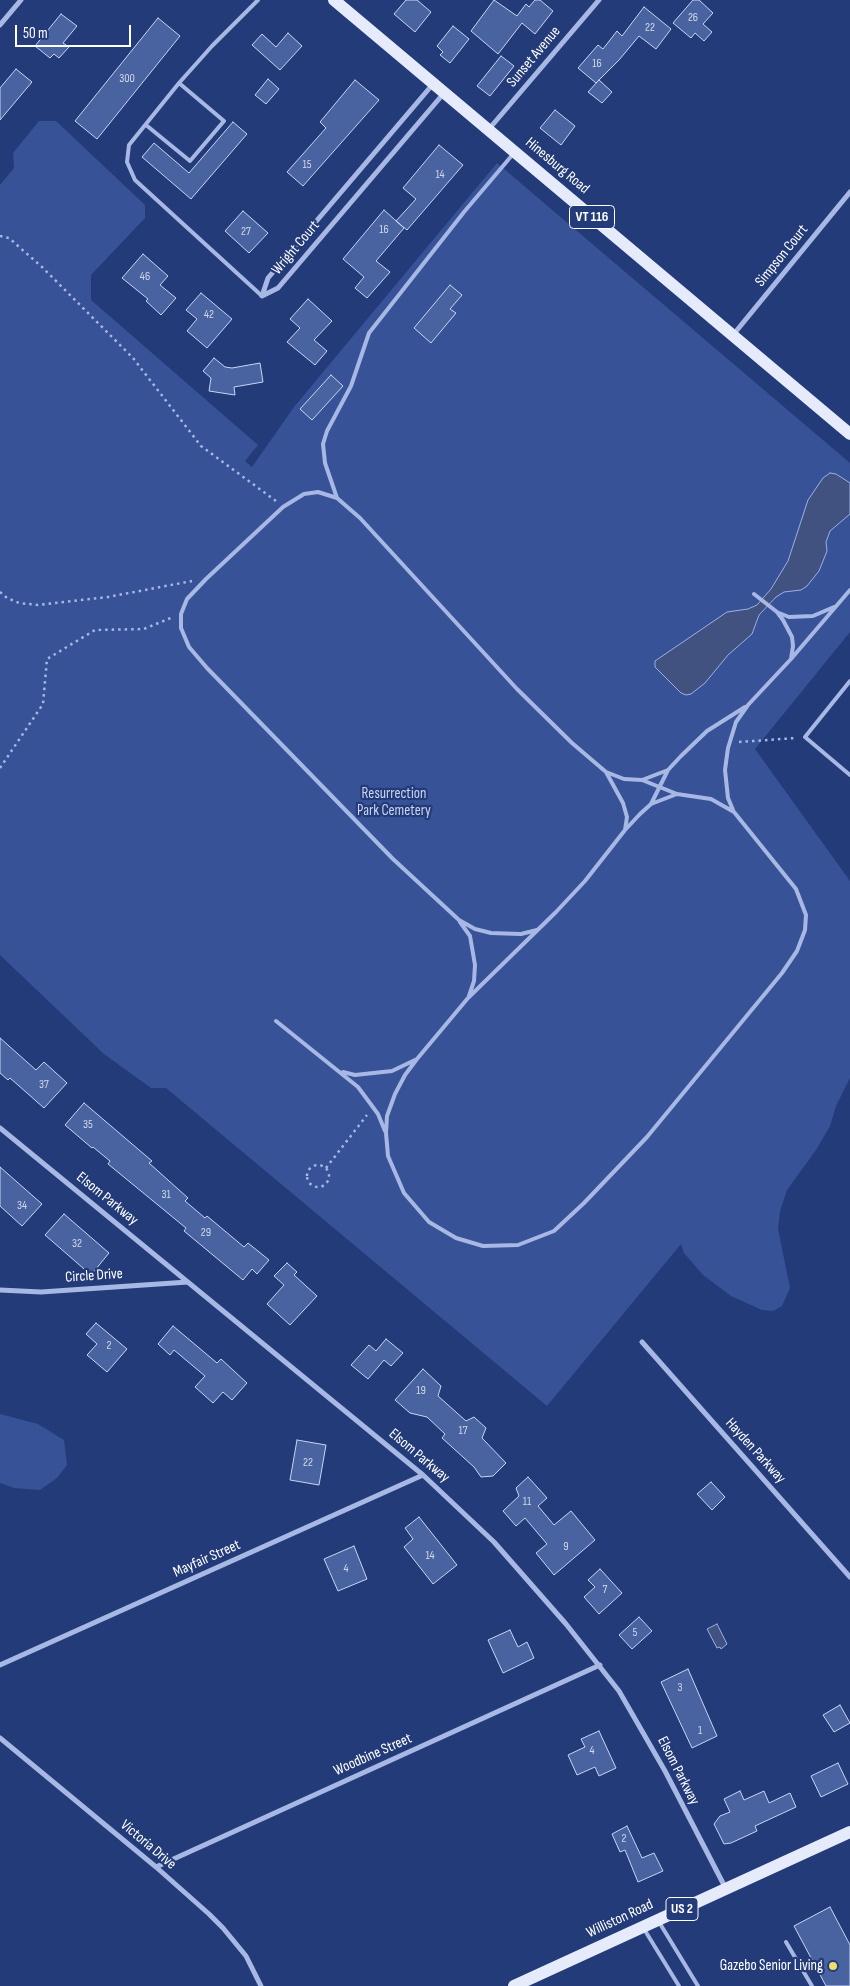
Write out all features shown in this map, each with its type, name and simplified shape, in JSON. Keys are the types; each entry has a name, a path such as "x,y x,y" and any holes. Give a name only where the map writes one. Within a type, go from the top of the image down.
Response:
{"main road":[{"name":"Hinesburg Road","path":"334,0 850,434"},
{"name":"Williston Road","path":"514,1986 850,1832"}],"street":[{"path":"0,25 21,0"},
{"name":"Sunset Avenue","path":"489,130 599,0"},
{"name":"Wright Court","path":"262,296 268,278 434,84"},
{"name":"Wright Court","path":"262,296 278,288 444,93"},
{"name":"Simpson Court","path":"732,335 850,192"},
{"name":"Elsom Parkway","path":"0,1128 423,1475 494,1542 600,1665 635,1716 726,1889"},
{"name":"Circle Drive","path":"0,1290 48,1292 189,1282"},
{"name":"Hayden Parkway","path":"642,1342 850,1577"},
{"name":"Mayfair Street","path":"0,1665 423,1475"},
{"name":"Woodbine Street","path":"156,1867 600,1665"},
{"name":"Victoria Drive","path":"0,1738 156,1867 223,1928 246,1956 261,1986"}],"lane":[{"path":"258,0 212,46 129,145 127,162 135,180 262,296"},
{"path":"146,125 190,161 224,121 180,83"},
{"path":"337,498 325,463 324,444 327,431 351,386 369,333 464,212 515,152"},
{"path":"538,930 521,934 492,933 475,930 459,920 393,859 207,668 189,647 181,628 181,614 187,599 283,506 304,494 318,492 337,498 360,518 517,689 606,772 623,803 627,817 625,830"},
{"path":"748,705 707,731 668,770 651,804 625,830 585,882 468,998 417,1059 395,1094 387,1116 388,1156 404,1192 429,1222 456,1238 483,1246 518,1245 554,1230 584,1203 647,1137 782,973 797,951 805,930 806,914 796,889 734,812 725,784 729,742 736,722 748,705 791,659 850,590"},
{"path":"754,594 783,620 792,637 791,659"},
{"path":"775,611 789,617 813,616 838,605"},
{"path":"850,681 805,737 850,775"},
{"path":"642,780 668,770"},
{"path":"606,772 624,779 642,780 677,794 711,799 734,812"},
{"path":"651,804 677,794"},
{"path":"459,920 470,936 475,965 474,981 468,998"},
{"path":"276,1021 358,1087 373,1108 386,1133"},
{"path":"336,1069 347,1074 392,1071 417,1059"},
{"path":"658,1920 698,1986"},
{"path":"643,1927 679,1986"},
{"path":"786,1942 812,1986"}],"path":[{"path":"0,236 9,238 42,267 133,358 201,446 283,506"},
{"path":"0,592 18,603 38,606 73,602 206,579"},
{"path":"0,768 43,704 47,659 95,630 144,629 181,614"},
{"path":"729,742 805,737"},
{"path":"326,1168 373,1108"},
{"path":"316,1166 326,1168 329,1174 328,1182 319,1187 312,1185 308,1179 310,1169 316,1166"}],"green space":[{"name":"Resurrection Park Cemetery","path":"39,121 56,121 145,205 145,218 91,275 91,300 258,445 245,461 252,467 294,407 497,163 850,463 850,632 755,749 850,881 850,1078 836,1106 830,1126 816,1150 787,1190 780,1211 778,1229 790,1288 782,1306 773,1311 762,1310 731,1296 703,1275 684,1253 681,1244 547,1406 166,1088 151,1088 104,1054 0,955 0,185 14,168 13,153"},
{"path":"0,1414 38,1424 64,1440 67,1465 57,1478 40,1490 14,1488 0,1483"}],"shaded area":[{"path":"830,473 836,474 850,483 850,514 830,531 826,542 827,551 819,571 807,586 801,590 784,592 776,597 759,615 752,634 728,655 705,683 691,694 681,693 655,667 655,661 727,612 748,609 757,605 771,589 788,561 808,500 823,478"},
{"path":"717,1624 727,1644 721,1649 720,1647 717,1648 707,1629"}],"building":[{"path":"406,0 417,0 431,12 415,32 394,14"},
{"path":"494,0 517,16 526,4 529,7 535,0 540,0 553,11 535,34 522,23 498,54 471,31"},
{"path":"693,0 699,0 713,13 703,24 712,32 704,41 695,33 691,38 673,23"},
{"path":"644,7 671,29 656,49 639,36 596,83 578,68 598,45 603,49 617,31 622,36"},
{"path":"61,14 77,26 63,43 69,47 59,58 54,54 50,58 35,46"},
{"path":"158,18 180,36 97,139 75,121"},
{"path":"453,26 469,39 450,63 440,55 443,52 437,46"},
{"path":"288,33 302,46 280,70 252,45 262,34 276,47"},
{"path":"501,56 514,66 490,96 477,86"},
{"path":"16,69 32,82 0,120 0,88"},
{"path":"268,79 279,89 266,104 255,95"},
{"path":"355,80 379,100 303,186 287,172 326,128 320,122"},
{"path":"599,80 612,92 602,103 588,92"},
{"path":"555,110 575,126 561,145 540,128"},
{"path":"233,122 247,134 191,199 142,157 154,143 189,173"},
{"path":"439,145 463,165 407,230 396,221 416,199 403,188"},
{"path":"384,210 404,228 376,261 390,272 367,298 355,288 364,277 343,259"},
{"path":"243,211 268,233 249,253 225,231"},
{"path":"143,254 168,276 160,285 176,298 161,315 146,301 148,299 122,278"},
{"path":"450,285 462,295 450,309 456,313 431,343 414,328"},
{"path":"201,293 232,319 207,348 187,331 197,319 186,310"},
{"path":"308,299 332,321 314,340 327,351 315,365 287,342 300,328 290,319"},
{"path":"214,358 225,367 232,368 260,363 263,382 234,387 235,395 209,391 211,378 203,371"},
{"path":"331,375 343,386 312,420 300,409"},
{"path":"0,1038 36,1070 44,1062 67,1083 44,1108 10,1078 8,1080 0,1073"},
{"path":"84,1103 152,1161 149,1163 188,1198 185,1201 205,1218 207,1216 244,1247 248,1243 269,1260 257,1274 252,1269 243,1280 184,1231 186,1228 108,1164 110,1161 65,1125"},
{"path":"0,1167 42,1204 22,1226 0,1206"},
{"path":"64,1214 109,1253 91,1275 45,1235"},
{"path":"287,1263 297,1272 294,1275 317,1296 290,1325 267,1304 284,1285 274,1276"},
{"path":"96,1323 127,1349 107,1372 87,1355 97,1344 86,1334"},
{"path":"173,1326 217,1363 221,1359 247,1383 232,1400 223,1392 213,1403 195,1387 205,1376 174,1350 170,1355 158,1344"},
{"path":"386,1339 403,1353 391,1366 384,1360 368,1379 351,1365 369,1345 376,1351"},
{"path":"423,1369 441,1386 438,1396 466,1421 474,1417 486,1428 482,1438 506,1463 493,1476 481,1477 474,1467 442,1438 445,1434 427,1417 410,1413 395,1400"},
{"path":"297,1440 326,1445 319,1485 290,1480"},
{"path":"528,1477 547,1498 538,1506 554,1525 571,1511 595,1540 554,1575 536,1553 547,1544 525,1518 516,1526 503,1511 519,1496 516,1488"},
{"path":"711,1482 725,1497 712,1510 697,1494"},
{"path":"419,1517 457,1565 433,1584 404,1547 413,1539 405,1528"},
{"path":"354,1546 367,1579 338,1591 324,1559"},
{"path":"600,1569 622,1593 599,1614 584,1597 595,1587 588,1580"},
{"path":"639,1617 652,1631 632,1649 619,1635"},
{"path":"510,1630 518,1647 527,1642 534,1658 503,1673 488,1640"},
{"path":"688,1669 717,1736 692,1748 661,1682"},
{"path":"840,1705 850,1723 834,1732 823,1715"},
{"path":"599,1731 616,1768 599,1776 595,1767 577,1775 568,1755 585,1747 581,1739"},
{"path":"838,1763 848,1784 821,1797 811,1776"},
{"path":"740,1791 744,1800 764,1791 769,1803 790,1793 796,1807 755,1826 757,1831 731,1843 724,1844 714,1824 720,1816 730,1812 724,1799"},
{"path":"627,1826 642,1858 654,1853 663,1871 638,1882 625,1850 620,1852 612,1834"},
{"name":"Gazebo Senior Living","path":"830,1907 850,1945 850,1986 826,1986 794,1926"}],"place":[{"name":"Gazebo Senior Living","path":"833,1966"}]}
